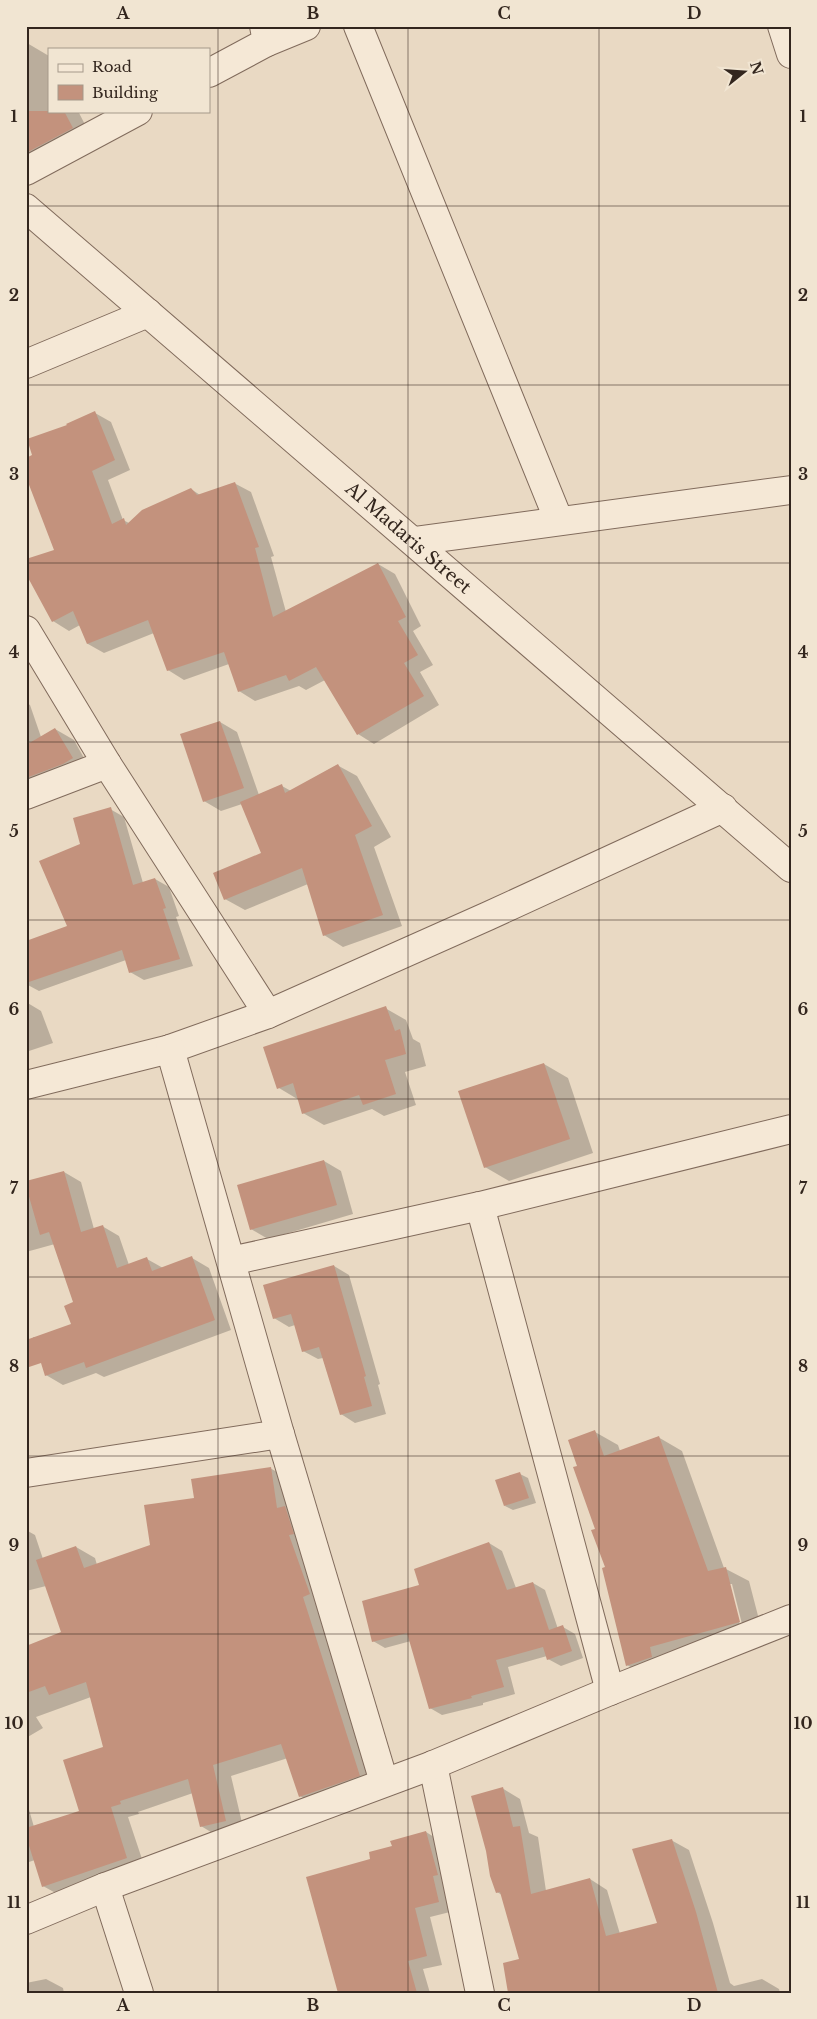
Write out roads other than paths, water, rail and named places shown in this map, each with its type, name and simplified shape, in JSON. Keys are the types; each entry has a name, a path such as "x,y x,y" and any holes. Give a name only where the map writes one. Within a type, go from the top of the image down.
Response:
{"street":[{"path":"210,72 265,34 306,26"},
{"path":"358,26 559,521"},
{"path":"782,26 791,54"},
{"path":"26,171 136,112"},
{"name":"Al Madaris Street","path":"26,208 722,808 785,855"},
{"path":"26,364 148,313"},
{"path":"414,541 791,490"},
{"path":"26,630 107,764 268,1014"},
{"path":"26,795 107,764"},
{"path":"26,1085 170,1049 268,1014 488,916 722,808"},
{"path":"170,1049 280,1434 384,1782"},
{"path":"231,1261 480,1206 791,1129"},
{"path":"480,1206 610,1690"},
{"path":"26,1473 280,1434"},
{"path":"26,1920 105,1887 434,1765 610,1690 791,1619"},
{"path":"434,1765 480,1993"},
{"path":"105,1887 139,1993"}]}
